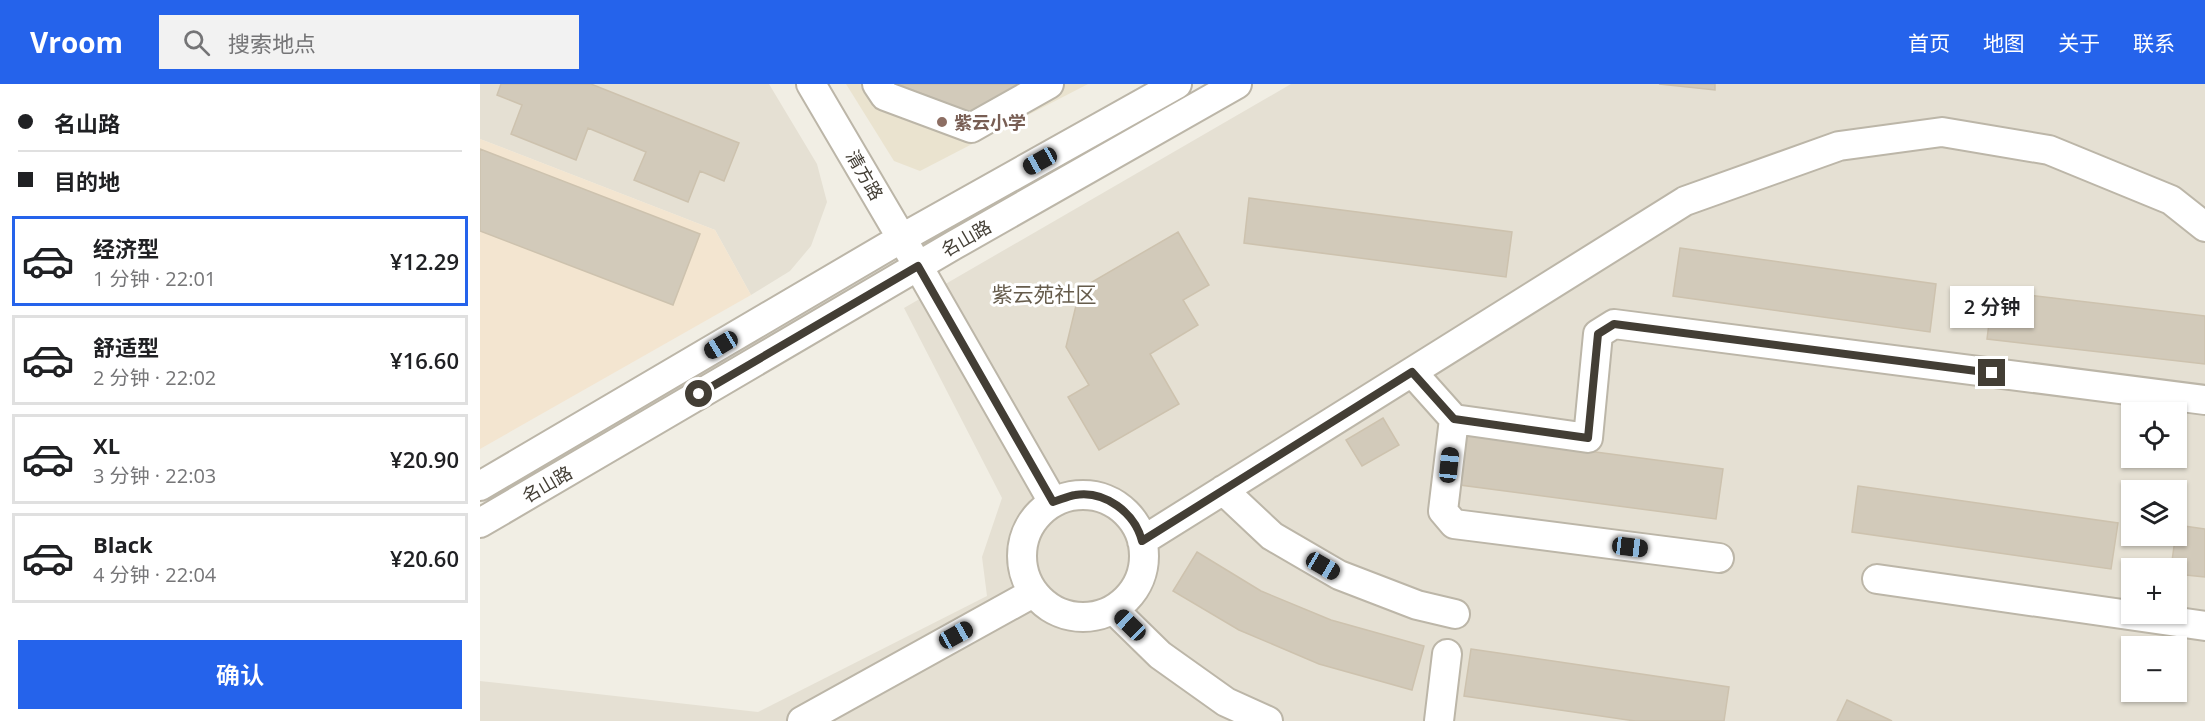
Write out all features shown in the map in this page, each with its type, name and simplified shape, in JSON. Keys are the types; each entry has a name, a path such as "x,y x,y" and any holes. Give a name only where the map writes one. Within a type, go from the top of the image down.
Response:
{"street":[{"name":"清方路","path":"811,84 1053,502"},
{"path":"877,84 885,96 971,128 1049,84"},
{"name":"名山路","path":"480,486 902,238 1177,84"},
{"name":"名山路","path":"480,523 918,266 1237,84"},
{"path":"1142,541 1685,201 1839,146 1942,132 2049,150 2171,200 2205,226"},
{"path":"1412,372 1454,419 1588,438 1598,334 1614,324 2205,400"},
{"path":"1454,419 1443,511 1454,524 1719,558"},
{"path":"1223,490 1272,536 1340,575 1417,605 1455,614"},
{"path":"1077,495 1102,497 1124,509 1139,529 1142,541 1146,553 1142,578 1131,596 1114,610 1094,617 1072,617 1052,610 1033,592 1023,569 1023,543 1033,519 1053,502 1077,495"},
{"path":"1877,579 2205,626"},
{"path":"802,721 1033,592"},
{"path":"1114,610 1160,655 1226,702 1268,721"},
{"path":"1439,721 1447,654"}],"shaded area":[{"path":"480,84 769,84 817,164 827,202 811,246 790,271 751,295 715,230 480,139"},
{"name":"紫云小学","path":"846,84 1088,84 920,171 894,161"},
{"path":"1291,84 2205,84 2205,721 480,721 480,681 758,712 987,596 982,557 1002,498 904,308"},
{"path":"480,139 715,230 751,295 480,449"}],"building":[{"path":"501,84 591,84 739,143 724,181 700,171 688,202 634,180 646,152 588,128 576,160 511,134 522,105 497,95"},
{"path":"897,84 1025,84 972,113"},
{"path":"1659,84 1715,84 1715,90"},
{"path":"480,149 700,234 673,305 480,231"},
{"path":"1249,198 1512,232 1506,277 1244,243"},
{"path":"1178,232 1209,285 1183,300 1198,325 1150,354 1179,404 1099,450 1068,397 1089,385 1066,347 1080,289"},
{"path":"1680,248 1936,284 1930,332 1673,296"},
{"path":"1993,291 2205,316 2205,364 1987,339"},
{"path":"1383,418 1399,445 1362,466 1346,440"},
{"path":"1467,435 1723,469 1716,519 1460,485"},
{"path":"1858,486 2118,523 2111,569 1852,532"},
{"path":"2187,526 2205,529 2205,577 2187,575 2187,558 2172,558 2174,546 2187,546"},
{"path":"1197,552 1261,591 1331,620 1424,646 1412,690 1319,664 1239,630 1173,591"},
{"path":"1471,649 1729,687 1724,721 1635,721 1464,696"},
{"path":"1847,700 1892,721 1837,721"}],"place":[{"name":"紫云小学","path":"942,122"}],"district":[{"name":"紫云苑社区","path":"1044,294"}],"route":[{"path":"699,394 918,266 1053,502 1077,495 1102,497 1124,509 1139,529 1142,541 1412,372 1454,419 1588,438 1598,334 1614,324 1992,373"}]}
